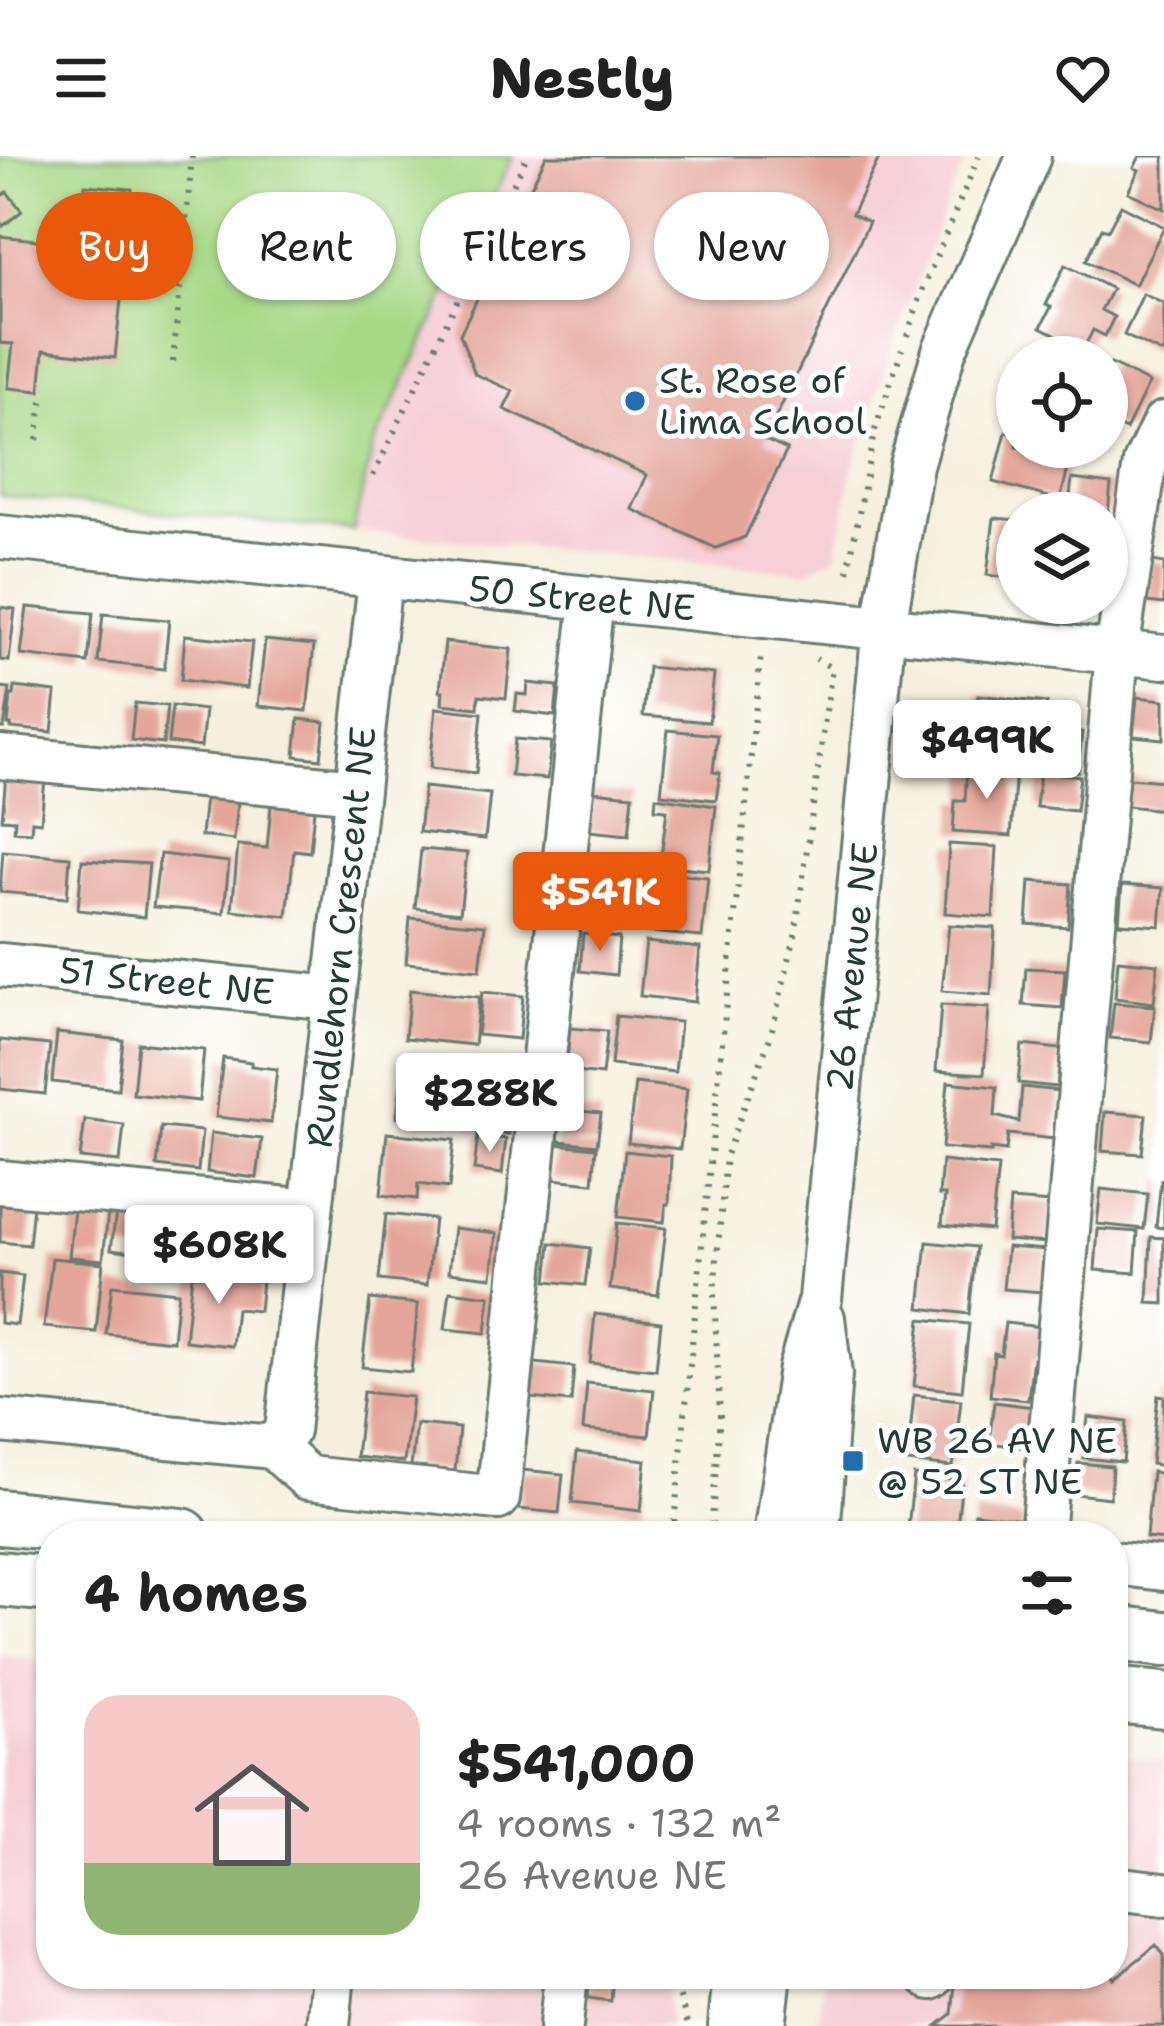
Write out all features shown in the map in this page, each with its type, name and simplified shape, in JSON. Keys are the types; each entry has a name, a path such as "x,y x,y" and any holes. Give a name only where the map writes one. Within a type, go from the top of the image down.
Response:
{"main road":[{"path":"0,1517 38,1521"},
{"path":"0,1579 36,1583"},
{"path":"1128,1635 1164,1639"},
{"path":"1128,1696 1164,1700"}],"street":[{"name":"26 Avenue NE","path":"777,1521 800,1368 820,1299 884,626 911,465 944,351 1030,156"},
{"path":"1043,1521 1117,652 1145,463 1164,423"},
{"name":"50 Street NE","path":"0,537 1164,657"},
{"name":"Rundlehorn Crescent NE","path":"273,1447 287,1431 380,579"},
{"path":"0,1420 273,1447 308,1478 498,1498 592,598"},
{"path":"0,757 357,791"},
{"name":"51 Street NE","path":"0,965 334,998"},
{"path":"0,1182 311,1211"},
{"name":"26 Avenue NE","path":"819,1521 830,1374 820,1299"},
{"path":"1128,1565 1164,1569"},
{"path":"1128,1890 1164,1894"},
{"path":"328,2026 332,1989"},
{"path":"561,2026 565,1989"},
{"path":"730,2026 734,1989"},
{"path":"764,2026 768,1989"}],"path":[{"path":"173,362 192,156"},
{"path":"373,476 526,156"},
{"path":"37,440 44,395"},
{"path":"674,1521 760,654 778,656"},
{"path":"712,1521 720,1416 714,1293 726,1155 770,1038 795,936 832,668 815,659"},
{"path":"677,1989 688,2026"}],"shaded area":[{"name":"St. Rose of Lima School","path":"513,156 969,156 889,356 853,467 836,556 805,572 353,531 373,446 443,300 630,300 630,192 496,192"},
{"path":"0,1655 36,1659 36,1989 667,1989 669,2026 0,2026"},
{"path":"1128,1756 1164,1760 1164,2026 817,2026 822,1989 1128,1989"}],"green space":[{"path":"0,156 513,156 496,192 420,192 420,300 443,300 373,446 353,531 0,496"}],"building":[{"path":"546,156 880,156 852,214 869,222 765,440 787,450 745,537 716,548 632,509 647,475 504,409 513,391 475,374 460,334 476,300 630,300 630,192 529,192"},
{"path":"1140,156 1164,156 1164,209 1128,192"},
{"path":"85,185 132,189 132,192 84,192"},
{"path":"7,192 22,211 3,226 0,197"},
{"path":"1121,205 1164,227 1135,285 1086,261 1102,228 1108,230"},
{"path":"0,236 36,240 36,300 121,300 115,358 44,350 40,391 8,388 13,344 0,343"},
{"path":"1065,265 1112,289 1101,310 1114,317 1105,336 1093,330 1090,336 1059,336 1041,327 1051,307 1046,305"},
{"path":"1143,294 1164,304 1164,354 1124,335"},
{"path":"1128,372 1149,383 1128,426"},
{"path":"997,468 1068,468 1062,492 1030,492 993,482"},
{"path":"1072,479 1111,484 1110,492 1070,492"},
{"path":"994,518 996,518 996,576 987,575"},
{"path":"1152,561 1164,563 1164,604 1147,602"},
{"path":"0,607 15,609 9,661 0,660"},
{"path":"27,607 93,613 88,663 21,655"},
{"path":"103,614 169,620 164,669 98,662"},
{"path":"185,635 252,642 247,688 181,680"},
{"path":"265,640 314,645 307,711 258,706"},
{"path":"445,642 511,649 506,698 479,695 478,708 442,704"},
{"path":"648,667 714,674 709,722 643,716"},
{"path":"528,683 558,686 555,716 515,711 517,694 527,695"},
{"path":"15,687 56,692 52,732 8,725"},
{"path":"0,688 10,689 4,728 0,728"},
{"path":"978,695 1047,703 1041,754 972,746"},
{"path":"1137,697 1164,700 1164,739 1133,736"},
{"path":"135,703 167,706 163,744 131,740"},
{"path":"172,706 205,710 201,747 168,743"},
{"path":"436,708 482,713 476,773 430,768"},
{"path":"299,719 325,722 321,759 295,756"},
{"path":"1048,729 1082,732 1078,771 1044,767"},
{"path":"668,730 717,735 716,800 661,794"},
{"path":"515,739 551,742 547,779 511,776"},
{"path":"967,766 1016,769 1011,836 953,832 955,801 965,801"},
{"path":"1040,772 1080,776 1076,811 1036,807"},
{"path":"6,775 45,779 41,822 32,821 31,832 14,831 15,820 2,819"},
{"path":"1129,778 1164,781 1164,810 1126,806"},
{"path":"424,787 490,794 485,839 419,832"},
{"path":"593,791 633,795 629,835 589,831"},
{"path":"205,797 238,801 234,840 201,836"},
{"path":"656,797 716,806 709,870 660,865 667,810 655,809"},
{"path":"271,805 314,809 310,852 294,850 287,916 232,910 238,845 267,848"},
{"path":"949,844 997,847 993,917 945,913"},
{"path":"421,849 467,853 460,913 415,908"},
{"path":"3,851 70,857 67,898 0,892"},
{"path":"160,854 229,862 224,913 153,907"},
{"path":"82,860 149,864 144,917 78,910"},
{"path":"588,863 627,868 622,907 583,903"},
{"path":"656,872 708,877 702,937 650,932"},
{"path":"1030,881 1071,884 1068,927 1027,924"},
{"path":"1122,885 1163,888 1160,926 1119,923"},
{"path":"410,918 485,925 480,970 406,963"},
{"path":"949,925 995,928 991,995 942,991"},
{"path":"583,934 619,938 616,975 580,971"},
{"path":"646,942 700,948 695,1002 640,996"},
{"path":"1118,960 1158,964 1154,1003 1115,998"},
{"path":"1026,968 1065,970 1062,1008 1023,1005"},
{"path":"410,990 479,997 474,1045 405,1038"},
{"path":"482,992 523,996 519,1039 477,1035"},
{"path":"1114,1003 1155,1006 1151,1042 1110,1038"},
{"path":"941,1005 989,1008 984,1074 936,1071"},
{"path":"616,1016 680,1022 675,1072 611,1065"},
{"path":"570,1028 607,1031 602,1075 566,1071"},
{"path":"57,1033 123,1040 118,1089 52,1082"},
{"path":"0,1040 50,1045 45,1094 0,1089"},
{"path":"138,1043 204,1050 199,1101 133,1094"},
{"path":"1022,1045 1061,1049 1057,1087 1018,1083"},
{"path":"223,1058 277,1069 271,1123 216,1117"},
{"path":"403,1061 456,1067 450,1123 397,1117"},
{"path":"948,1082 997,1087 995,1116 1019,1122 1022,1087 1060,1091 1055,1139 1008,1134 1006,1151 942,1148"},
{"path":"635,1083 687,1089 680,1149 628,1143"},
{"path":"474,1091 513,1096 509,1134 470,1129"},
{"path":"561,1109 601,1113 597,1145 558,1141"},
{"path":"1105,1112 1146,1115 1142,1154 1102,1151"},
{"path":"85,1120 124,1125 120,1162 80,1158"},
{"path":"161,1127 202,1131 198,1171 157,1166"},
{"path":"211,1133 262,1139 257,1178 207,1172"},
{"path":"387,1133 454,1140 449,1188 418,1184 417,1199 381,1195"},
{"path":"478,1135 506,1139 502,1174 474,1170"},
{"path":"556,1144 596,1148 593,1183 552,1179"},
{"path":"625,1151 671,1156 664,1222 618,1217"},
{"path":"942,1161 998,1167 991,1230 942,1225"},
{"path":"1164,1180 1164,1228 1156,1227"},
{"path":"1101,1189 1148,1194 1144,1229 1097,1224"},
{"path":"1010,1200 1051,1203 1048,1243 1007,1240"},
{"path":"0,1202 33,1205 29,1245 0,1242"},
{"path":"74,1209 108,1212 103,1260 69,1257"},
{"path":"116,1212 162,1217 157,1255 111,1249"},
{"path":"386,1214 434,1219 427,1285 379,1280"},
{"path":"617,1223 666,1228 658,1295 610,1289"},
{"path":"232,1224 272,1229 267,1270 227,1266"},
{"path":"454,1228 497,1233 492,1277 449,1272"},
{"path":"1098,1229 1138,1232 1135,1273 1095,1270"},
{"path":"1151,1237 1164,1238 1164,1304 1148,1303"},
{"path":"927,1242 976,1247 969,1314 920,1308"},
{"path":"551,1243 590,1248 585,1285 547,1281"},
{"path":"1007,1247 1047,1250 1043,1292 1003,1289"},
{"path":"52,1258 103,1263 96,1332 44,1327"},
{"path":"0,1273 23,1276 17,1325 0,1323"},
{"path":"192,1274 262,1281 259,1311 236,1309 232,1346 185,1341"},
{"path":"112,1285 178,1292 173,1341 106,1334"},
{"path":"450,1291 490,1296 486,1333 445,1329"},
{"path":"370,1299 418,1304 411,1372 362,1367"},
{"path":"595,1314 661,1322 656,1370 590,1363"},
{"path":"921,1319 969,1324 962,1391 914,1386"},
{"path":"1005,1323 1042,1327 1028,1400 990,1396 994,1353 1001,1355"},
{"path":"535,1363 574,1367 571,1402 531,1398"},
{"path":"587,1383 654,1390 649,1436 583,1430"},
{"path":"363,1392 412,1397 404,1462 356,1457"},
{"path":"914,1395 961,1400 953,1467 907,1462"},
{"path":"1158,1395 1164,1396 1164,1466 1151,1464"},
{"path":"994,1402 1034,1407 1029,1448 989,1443"},
{"path":"1088,1417 1127,1422 1123,1462 1083,1458"},
{"path":"416,1424 459,1428 455,1471 411,1467"},
{"path":"577,1452 646,1460 641,1511 572,1503"},
{"path":"1078,1463 1112,1466 1110,1498 1075,1494"},
{"path":"523,1470 563,1474 559,1513 519,1509"},
{"path":"1152,1472 1164,1474 1164,1540 1146,1538"},
{"path":"914,1475 962,1481 958,1521 909,1521"},
{"path":"975,1513 1023,1519 1023,1521 974,1521"},
{"path":"1156,1945 1164,1955 1164,2026 937,2026 952,2014 954,1989 1128,1989 1128,1968"},
{"path":"589,1989 612,1989 611,2001 588,1998"}],"place":[{"name":"St. Rose of Lima School","path":"635,401"},
{"name":"WB 26 AV NE @ 52 ST NE","path":"853,1461"}]}
